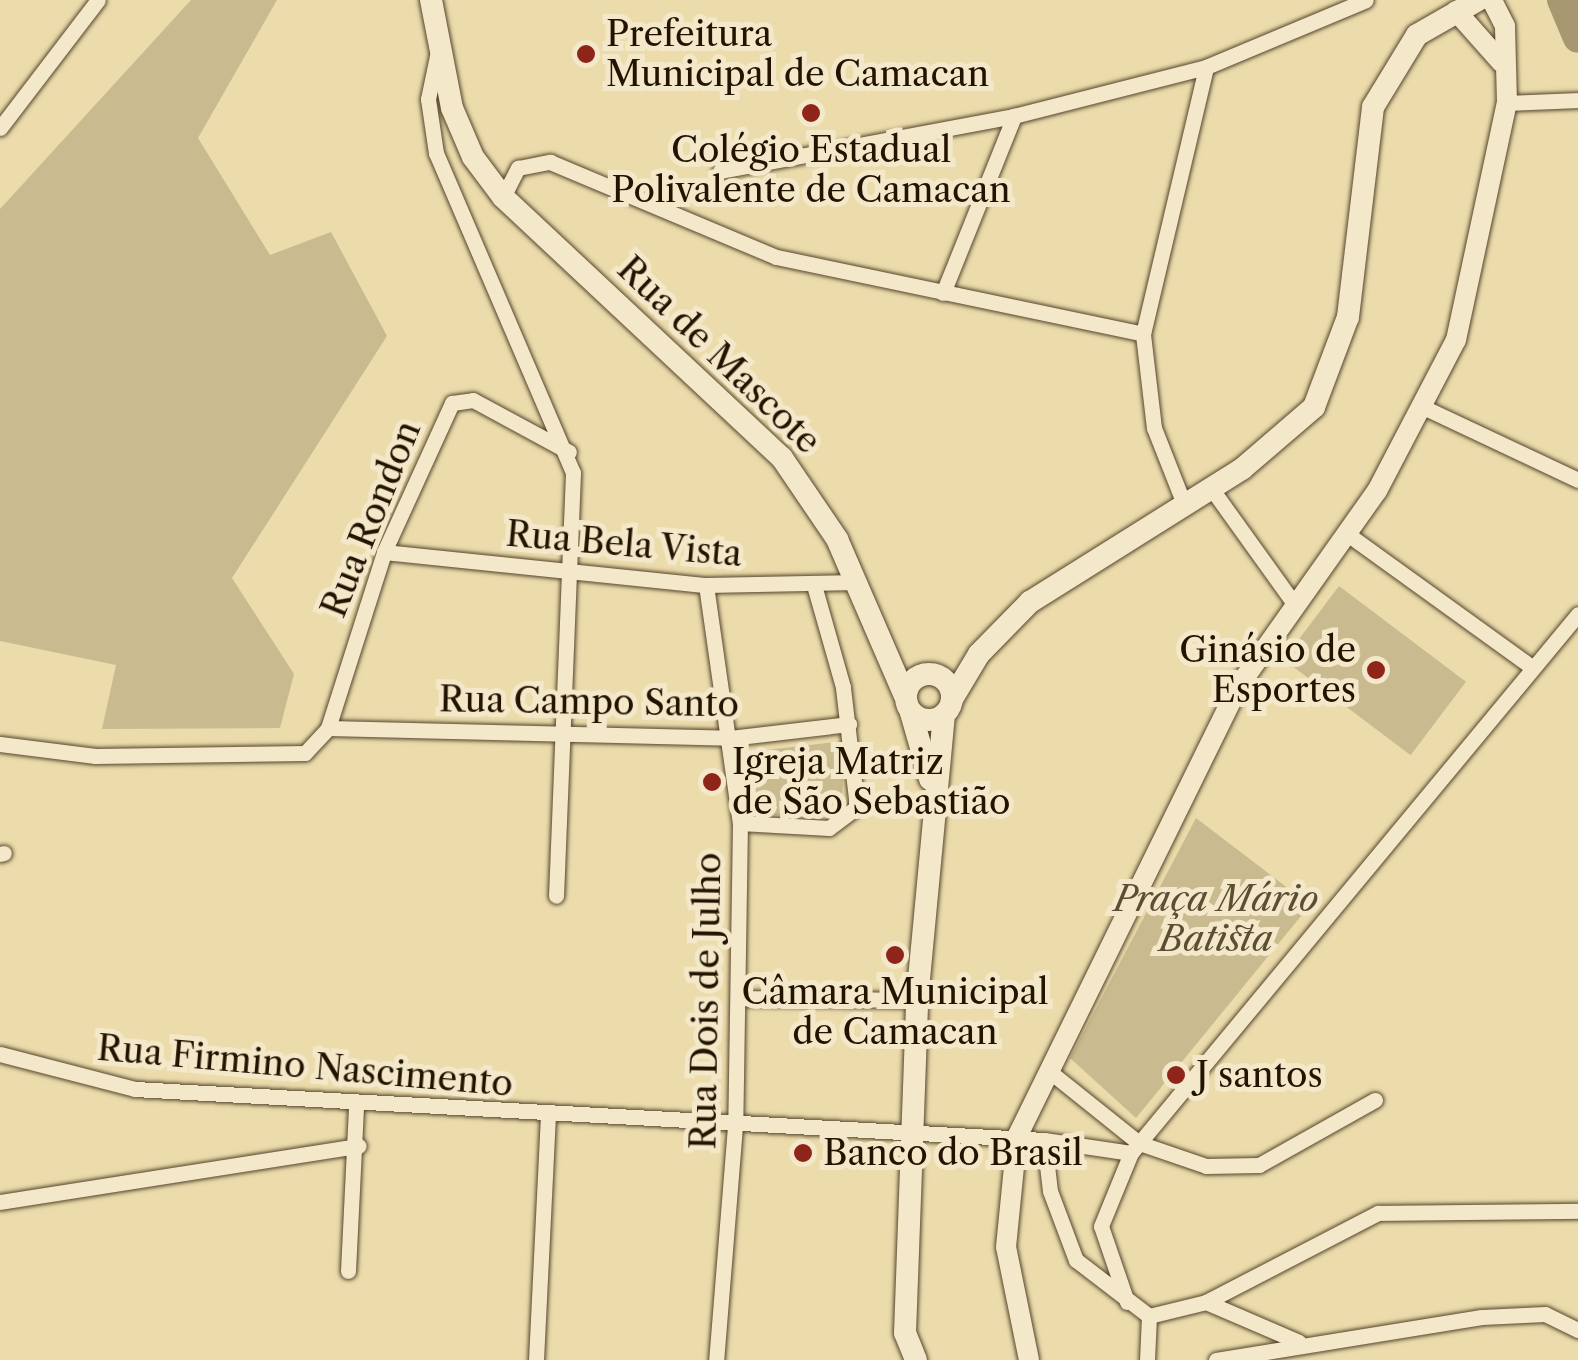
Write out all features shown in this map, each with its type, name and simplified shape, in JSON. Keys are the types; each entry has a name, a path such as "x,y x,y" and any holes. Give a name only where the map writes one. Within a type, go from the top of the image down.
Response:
{"main road":[{"name":"Rua de Mascote","path":"430,0 438,52 462,137 503,197 782,458 858,582 908,704 932,787"},
{"path":"916,1360 905,1333 917,1000 932,787 948,707 979,654 1030,602 1211,488 1314,407 1348,316 1373,107 1400,52 1456,10 1478,0"},
{"path":"908,704 930,674 948,707"},
{"path":"908,704 948,707"}],"street":[{"path":"0,128 98,0"},
{"path":"720,171 1014,116 1206,67 1366,0"},
{"path":"1029,1360 1006,1247 1016,1137 1238,687 1346,533 1425,408 1472,292 1506,102 1502,63 1505,26 1492,0"},
{"path":"1456,10 1502,63"},
{"path":"438,52 428,100 436,153 569,452 569,569 556,896"},
{"path":"1184,504 1154,428 1143,334 1206,67"},
{"path":"1506,102 1578,100"},
{"path":"943,294 1014,116"},
{"path":"503,197 518,168 550,162 726,242 943,294 1143,334"},
{"name":"Rua Rondon","path":"328,728 384,552 458,398 569,452"},
{"path":"1425,408 1578,480"},
{"path":"1211,488 1295,605"},
{"path":"1346,533 1532,667"},
{"name":"Rua Bela Vista","path":"384,552 706,584 815,589 858,582"},
{"name":"Rua Dois de Julho","path":"706,584 740,823 735,1126 716,1360"},
{"path":"740,823 829,828 852,818 860,788 815,589"},
{"path":"1130,1308 1101,1226 1135,1148 1578,614"},
{"name":"Rua Campo Santo","path":"328,728 730,738 848,724"},
{"path":"0,744 94,756 267,758 305,753 328,728"},
{"path":"738,998 917,1000"},
{"name":"Rua Firmino Nascimento","path":"0,1054 135,1089 356,1106 735,1126 912,1130 1135,1148"},
{"path":"1049,1071 1135,1148 1181,1161 1259,1165 1374,1100"},
{"path":"348,1271 359,1146 356,1106"},
{"path":"536,1360 548,1114"},
{"path":"1044,1140 1076,1260 1130,1308 1149,1316 1206,1302 1378,1213 1578,1211"},
{"path":"0,1202 359,1146"},
{"path":"1206,1302 1300,1342"},
{"path":"1216,1360 1300,1342 1530,1315 1578,1330"},
{"path":"1146,1360 1149,1316"},
{"path":"903,1360 905,1333"}],"green space":[{"path":"191,0 277,0 198,138 270,255 331,232 387,336 232,578 294,674 280,728 102,729 116,665 0,641 0,209"},
{"name":"Ginásio de Esportes","path":"1339,586 1466,682 1411,755 1284,659"},
{"path":"844,741 842,807 828,817 755,814 758,751"},
{"name":"Praça Mário Batista","path":"1196,818 1310,905 1136,1118 1070,1058"}],"waterway":[{"path":"1562,0 1578,38"}],"place":[{"name":"Prefeitura Municipal de Camacan","path":"586,54"},
{"name":"Colégio Estadual Polivalente de Camacan","path":"811,113"},
{"name":"Ginásio de Esportes","path":"1376,670"},
{"name":"Igreja Matriz de São Sebastião","path":"712,782"},
{"name":"Câmara Municipal de Camacan","path":"895,955"},
{"name":"J santos","path":"1176,1075"},
{"name":"Banco do Brasil","path":"803,1153"}]}
